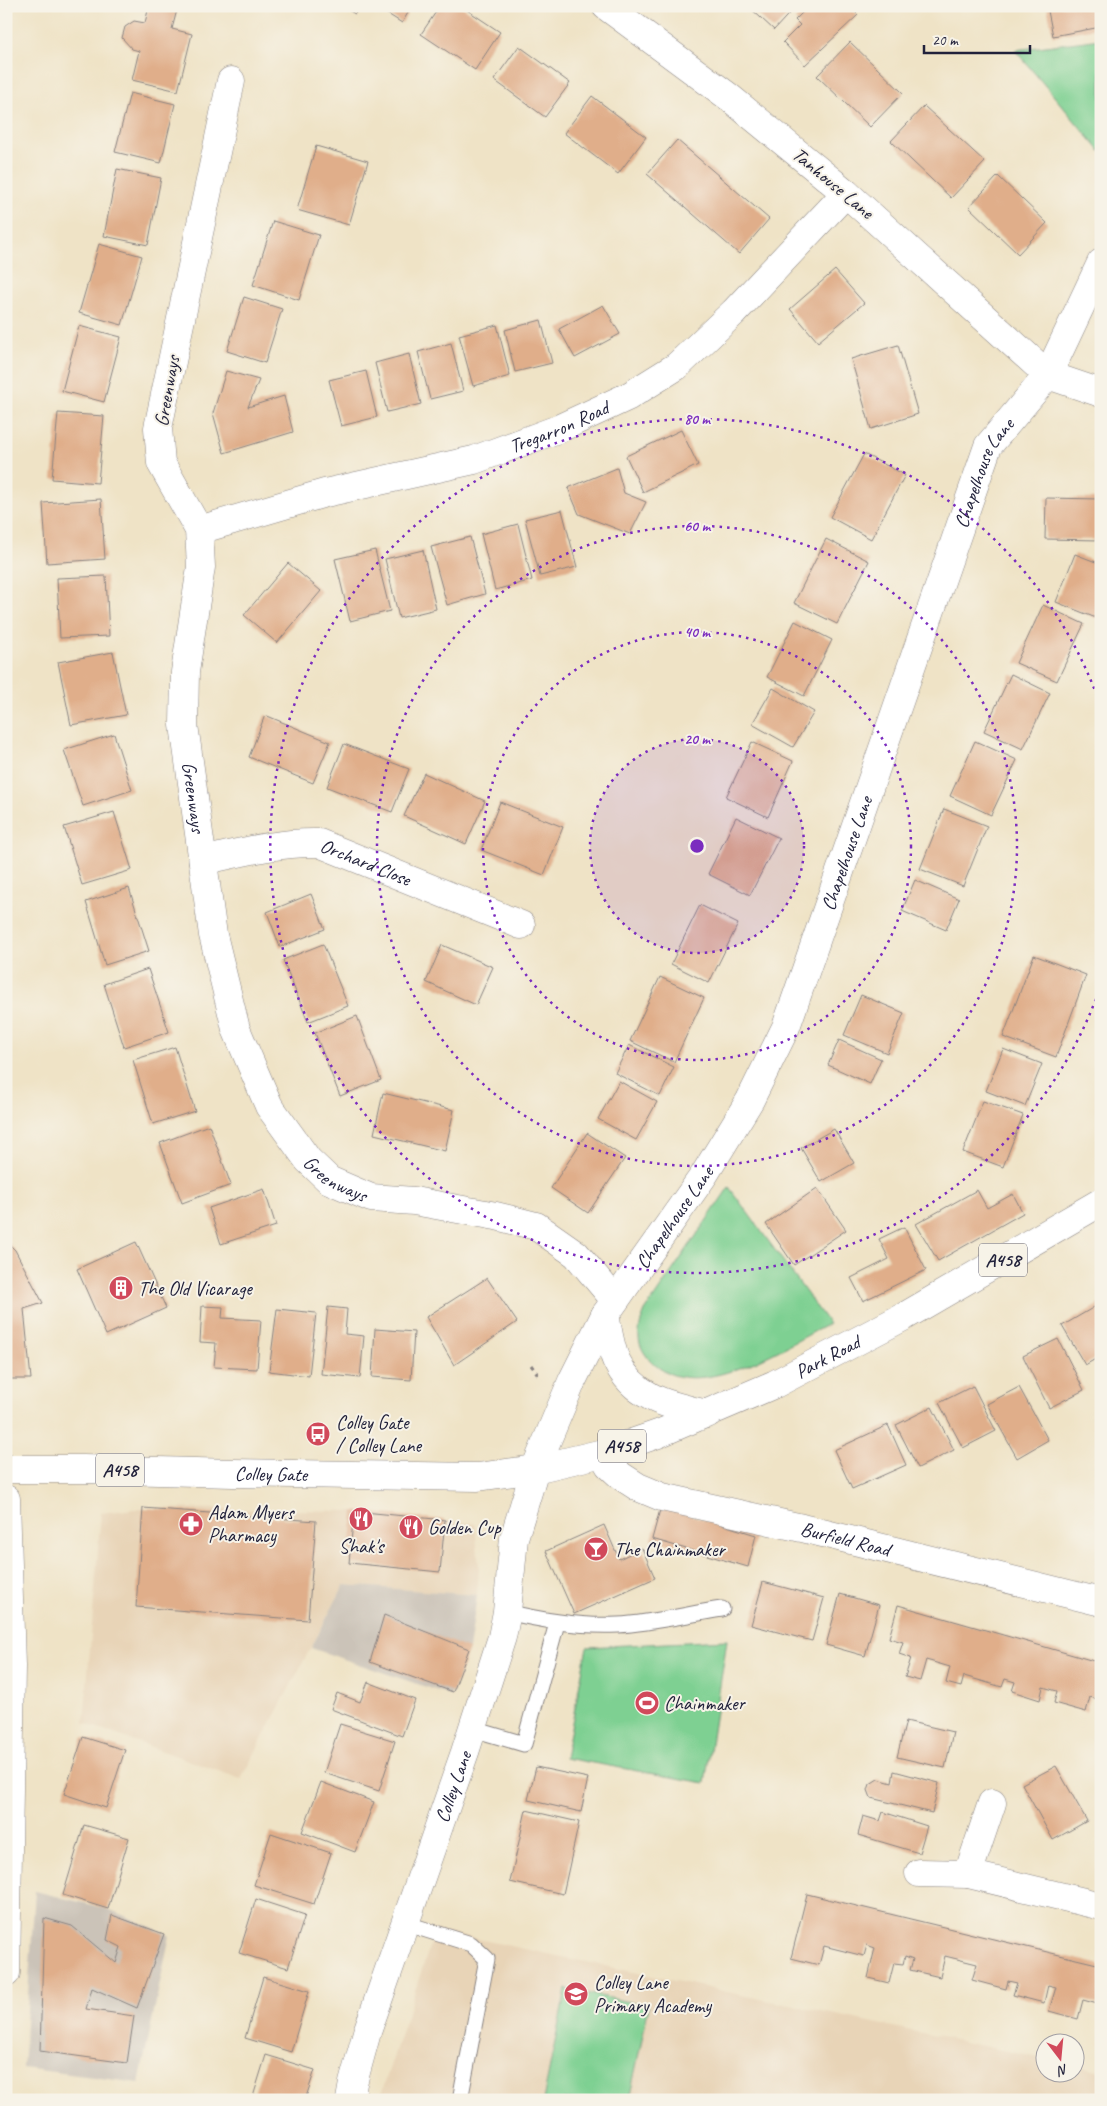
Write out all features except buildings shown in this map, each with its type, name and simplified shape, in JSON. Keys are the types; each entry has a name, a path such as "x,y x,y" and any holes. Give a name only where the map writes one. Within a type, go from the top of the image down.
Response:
{"main road":[{"name":"Tanhouse Lane","path":"606,6 729,97 846,193 1048,375"},
{"name":"Greenways","path":"231,81 158,428 161,463 199,530 201,567 185,672 184,725 213,935 236,1029 269,1106 308,1160 329,1180 371,1198 414,1201 496,1216 536,1226 576,1254 610,1307"},
{"name":"Tregarron Road","path":"199,530 325,493 474,460 558,430 629,396 676,366 734,312 846,193"},
{"name":"Chapelhouse Lane","path":"534,1468 572,1380 610,1307 704,1175 750,1100 786,1027 988,446 1048,375 1101,263"},
{"path":"1048,375 1101,393"},
{"name":"Orchard Close","path":"203,862 267,845 298,842 319,843 521,925"},
{"name":"Park Road","path":"534,1468 603,1453 707,1414 775,1384 905,1316 1101,1202"},
{"path":"610,1307 616,1359 632,1385 643,1394 661,1401 707,1414"},
{"name":"Burfield Road","path":"603,1453 609,1464 621,1476 662,1497 811,1530 1101,1602"},
{"name":"Colley Gate","path":"6,1469 478,1477 534,1468"},
{"name":"Colley Lane","path":"350,2100 367,2032 473,1729 502,1637 507,1612 514,1538 534,1468"},
{"path":"6,1499 9,1666 6,1973"},
{"path":"968,1874 992,1803"},
{"path":"919,1872 968,1874 1101,1906"}],"lane":[{"path":"507,1612 556,1623 586,1626 620,1625 722,1609"},
{"path":"473,1729 524,1744 556,1623"},
{"path":"404,1923 471,1944 487,1959 460,2100"}],"shaded area":[{"path":"143,1508 354,1511 475,1524 479,1567 477,1595 344,1585 241,1779 84,1723 101,1513"},
{"path":"344,1585 477,1595 469,1649 453,1692 450,1695 311,1648"},
{"path":"35,1891 108,1909 170,1935 139,2083 23,2068"},
{"name":"Colley Lane Primary Academy","path":"435,1930 1034,2057 1034,2084 1084,2084 1084,2067 1101,2071 1101,2100 379,2100"}],"green space":[{"path":"1101,39 1101,152 1015,50"},
{"path":"729,1187 829,1324 764,1358 714,1376 690,1378 668,1373 650,1360 642,1348 639,1331 642,1318"},
{"name":"Chainmaker","path":"727,1640 705,1783 565,1758 587,1647"},
{"path":"566,1989 649,2006 629,2100 543,2100"}],"place":[{"name":"The Old Vicarage","path":"121,1288"},
{"name":"Colley Gate / Colley Lane","path":"318,1434"},
{"name":"Shak's","path":"361,1519"},
{"name":"Adam Myers Pharmacy","path":"191,1524"},
{"name":"Golden Cup","path":"411,1527"},
{"name":"The Chainmaker","path":"596,1549"},
{"name":"Chainmaker","path":"647,1703"},
{"name":"Colley Lane Primary Academy","path":"576,1994"}]}
